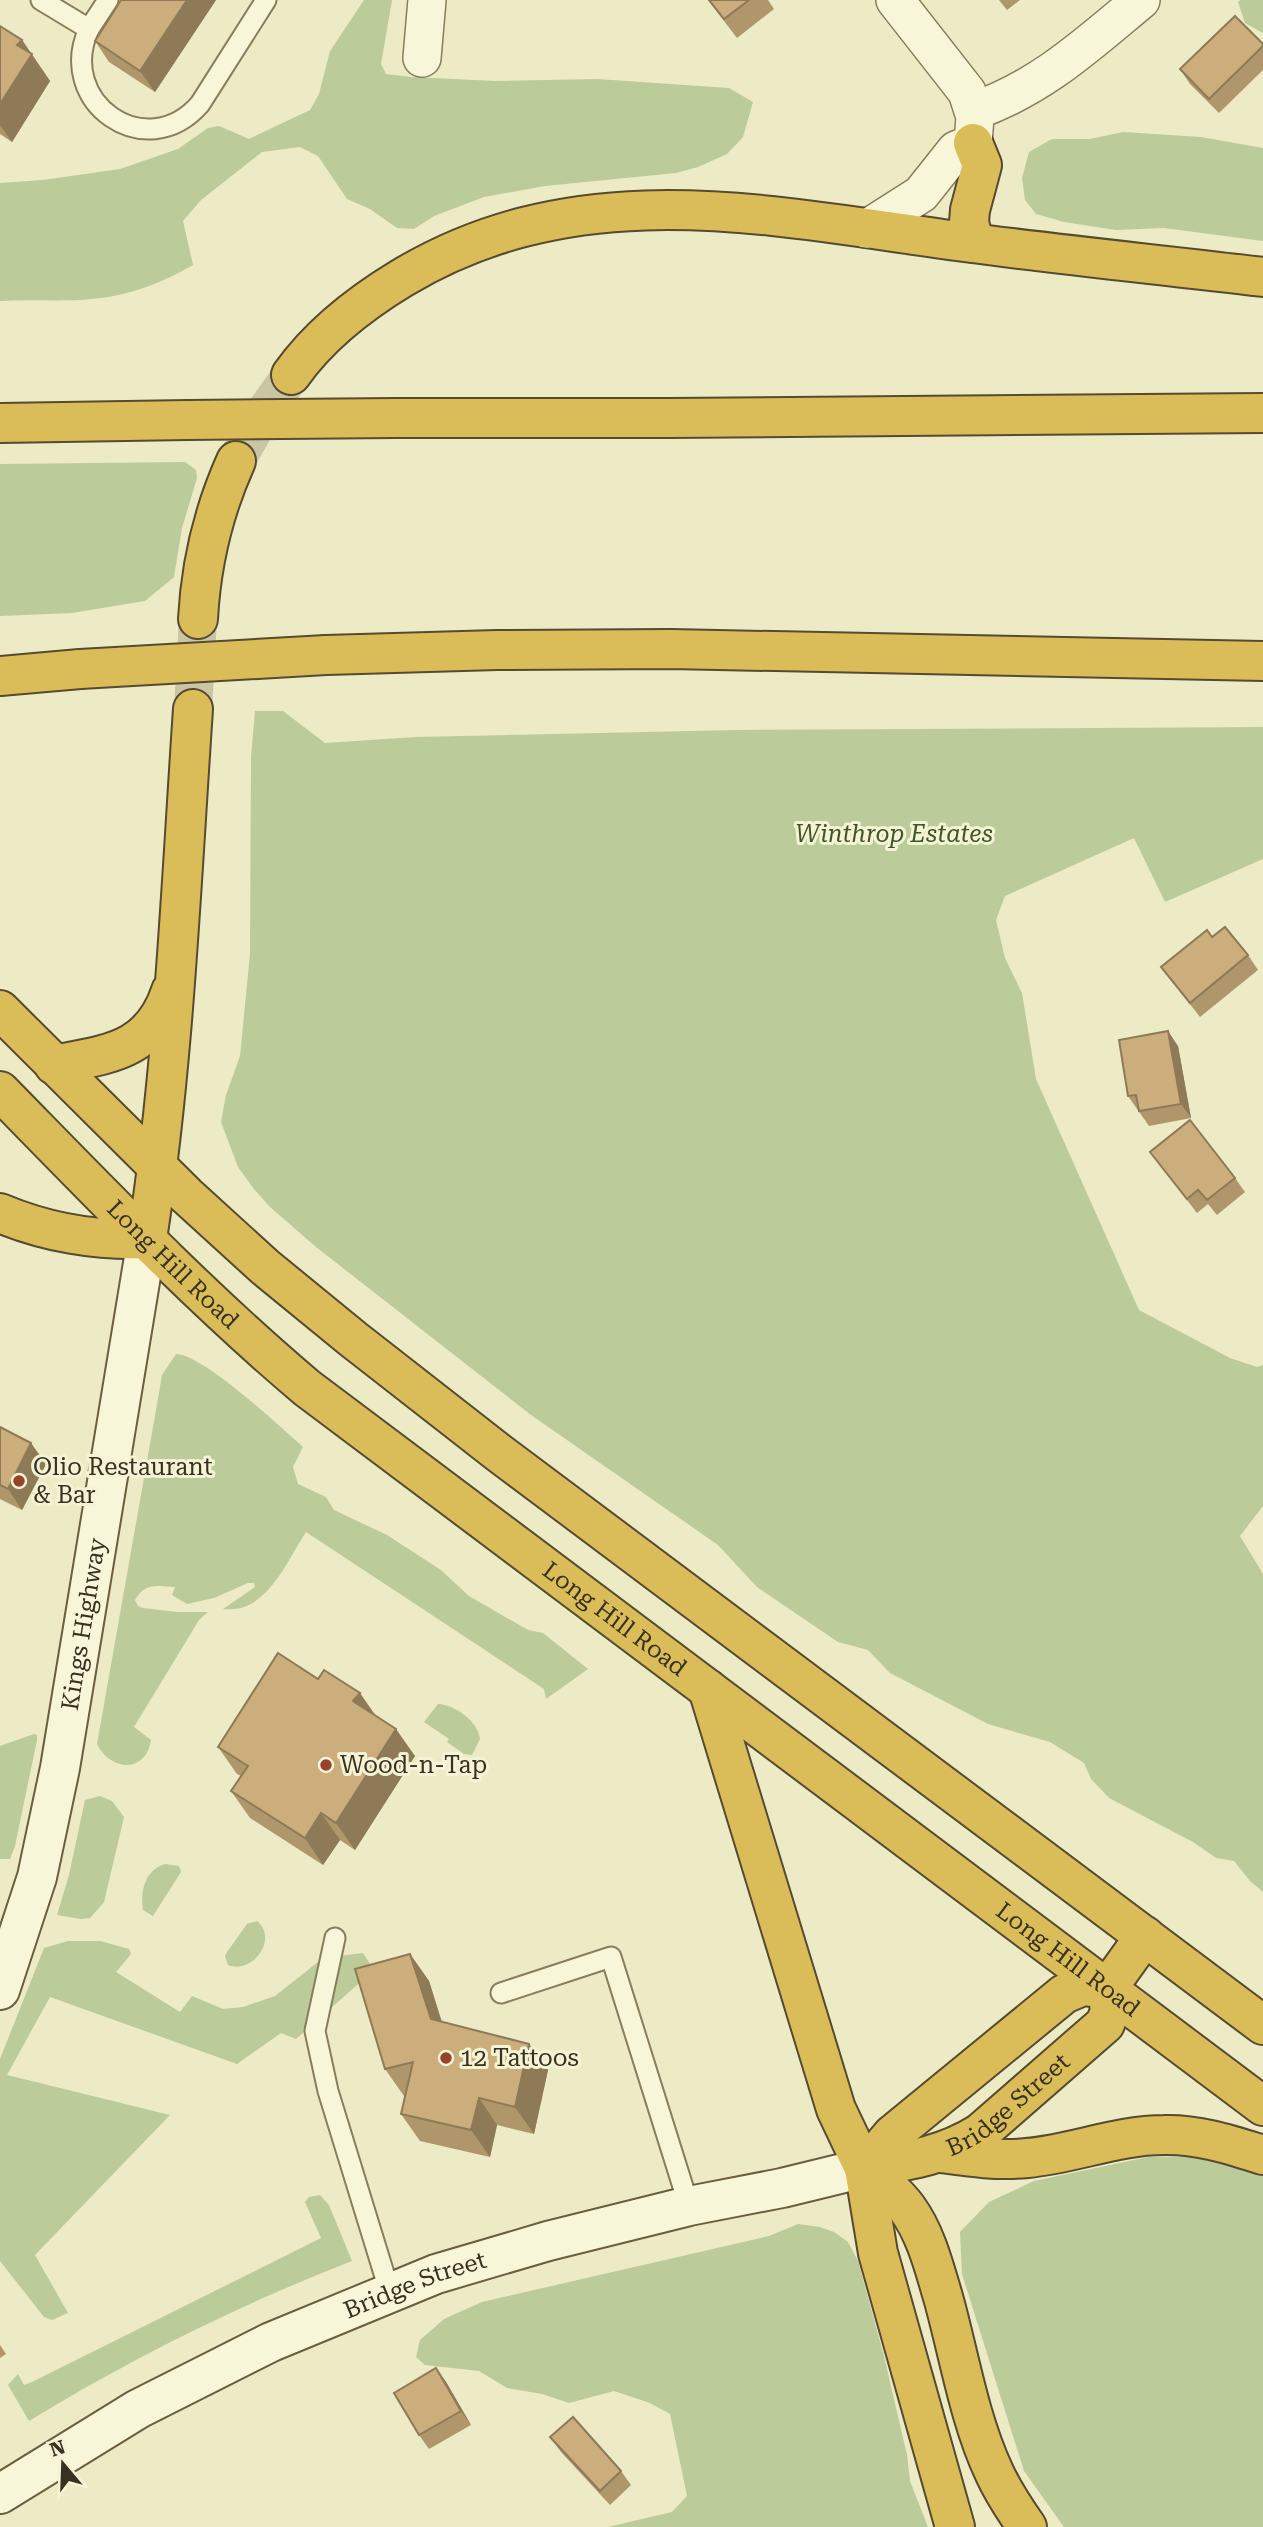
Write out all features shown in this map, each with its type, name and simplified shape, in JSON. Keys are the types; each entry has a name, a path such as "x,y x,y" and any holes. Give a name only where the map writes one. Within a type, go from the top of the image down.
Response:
{"highway":[{"path":"974,127 982,165 971,197 971,231 974,243"},
{"path":"291,375 327,333 374,296 433,261 509,230 570,216 674,208 737,212 1263,277"},
{"path":"0,423 1263,413"},
{"path":"669,418 1263,437"},
{"path":"198,619 208,539 236,461"},
{"path":"0,676 326,655 497,650 671,649 1263,661"},
{"path":"54,1065 106,1054 141,1037 157,1022 165,1009 176,972 192,709"},
{"name":"Kings Highway","path":"147,1239 157,1168 176,972"},
{"path":"0,1010 157,1168 289,1287 449,1415 1263,2025"},
{"name":"Long Hill Road","path":"0,1091 251,1340 322,1400 1263,2106"},
{"path":"0,1213 78,1235 147,1239"},
{"path":"708,1689 836,2109 864,2168 878,2253 955,2527"},
{"path":"1107,1989 1145,1936"},
{"name":"Bridge Street","path":"1083,1986 1107,1989 1110,2011 1105,2025 980,2133 941,2153 864,2168 892,2134 1064,1994 1083,1986"},
{"path":"941,2153 978,2159 1028,2158 1130,2137 1165,2135 1201,2138 1263,2155"},
{"path":"864,2168 893,2191 920,2232 932,2261 977,2428 994,2473 1027,2527"}],"main road":[{"name":"Kings Highway","path":"0,1990 37,1877 60,1768 147,1239"},
{"name":"Bridge Street","path":"0,2494 138,2409 271,2342 436,2274 548,2241 689,2206 782,2188 864,2168"}],"street":[{"path":"422,58 427,0"},
{"path":"895,0 963,86 974,127"},
{"path":"866,229 921,194 974,127 1008,98 1049,75 1142,0"}],"lane":[{"path":"41,0 89,29"},
{"path":"108,0 83,42 81,66 89,92 97,105 120,123 132,127 161,128 190,116 200,104 266,0"},
{"path":"335,1938 316,2031 328,2091 390,2292"},
{"path":"501,1993 611,1957 689,2206"}],"green space":[{"path":"364,0 392,0 381,64 386,74 495,81 597,79 729,88 753,102 743,137 727,154 698,167 676,173 545,186 484,197 434,216 414,229 397,228 370,209 347,199 318,156 300,147 262,152 201,200 183,221 193,265 157,283 119,295 81,300 0,301 0,183 120,169 178,149 208,128 219,126 249,139 310,110 319,94 330,51"},
{"path":"1263,0 1263,33 1245,23 1238,2"},
{"path":"1123,132 1201,137 1263,148 1263,241 1164,228 1116,230 1064,222 1036,214 1025,200 1022,178 1029,152 1052,139 1090,139"},
{"path":"185,462 196,470 197,478 182,528 174,577 145,601 72,613 0,616 0,464"},
{"name":"Winthrop Estates","path":"255,711 283,711 325,743 416,737 737,730 1263,727 1263,859 1165,902 1134,838 1005,896 996,920 1005,958 1022,993 1036,1079 1139,1310 1230,1358 1257,1367 1263,1365 1263,1506 1240,1536 1263,1574 1263,1892 1234,1861 1216,1858 1193,1842 1109,1798 1091,1779 1084,1763 1050,1742 988,1724 890,1673 868,1650 838,1642 757,1587 718,1545 531,1415 316,1247 270,1207 254,1189 238,1167 221,1122 226,1095 240,1056 250,954 251,757"},
{"path":"176,1354 189,1357 222,1378 303,1447 293,1467 298,1484 326,1497 334,1510 387,1535 441,1570 469,1596 528,1630 543,1633 588,1669 546,1699 544,1689 306,1532 274,1584 252,1603 223,1609 255,1587 254,1583 248,1583 214,1598 187,1604 172,1595 175,1587 152,1586 139,1594 135,1600 138,1606 143,1608 208,1612 199,1620 134,1727 151,1740 148,1751 142,1759 127,1765 110,1760 97,1744 162,1375"},
{"path":"438,1704 465,1715 475,1726 480,1739 472,1755 464,1754 447,1742 449,1739 424,1722"},
{"path":"37,1735 37,1740 15,1846 10,1859 0,1859 0,1746"},
{"path":"100,1796 112,1801 124,1817 104,1902 90,1918 57,1915 69,1875 85,1800"},
{"path":"165,1864 179,1866 181,1872 153,1916 143,1910 143,1889 148,1876"},
{"path":"257,1921 263,1928 265,1937 260,1954 246,1965 228,1965 225,1956 227,1952 247,1924"},
{"path":"68,1941 100,1941 129,1949 131,1954 116,1972 180,2012 192,1996 223,2009 243,2007 275,1996 318,1962 331,1957 363,1953 374,1970 296,2039 281,2033 237,2064 50,1997 7,2075 170,2115 35,2255 68,2313 52,2320 44,2317 0,2261 0,2059 44,1948"},
{"path":"1205,2156 1263,2176 1263,2527 1064,2527 1024,2471 962,2274 960,2232 989,2202 1034,2181 1148,2157"},
{"path":"320,2195 329,2205 352,2261 187,2334 29,2421 8,2385 18,2374 24,2385 32,2382 321,2238 305,2202 309,2197"},
{"path":"798,2224 834,2232 848,2242 858,2261 884,2356 907,2455 910,2481 928,2527 608,2527 672,2512 687,2496 670,2414 650,2403 614,2391 569,2403 542,2394 507,2388 479,2371 425,2365 416,2357 420,2340 444,2319 482,2302 769,2236"}],"building":[{"path":"121,0 187,0 140,71 95,41"},
{"path":"709,0 749,0 724,19"},
{"path":"1235,16 1263,46 1209,99 1180,69"},
{"path":"0,26 22,40 17,45 32,54 0,104"},
{"path":"1225,927 1248,955 1190,1003 1161,967 1207,930 1212,937"},
{"path":"1168,1031 1181,1104 1139,1111 1136,1095 1128,1096 1119,1040"},
{"path":"1190,1120 1235,1178 1207,1200 1198,1190 1187,1199 1150,1152"},
{"path":"0,1427 31,1443 8,1489 0,1485"},
{"name":"Wood-n-Tap","path":"278,1653 318,1679 324,1670 360,1693 353,1701 396,1729 336,1823 321,1813 305,1838 231,1791 248,1766 218,1747"},
{"name":"12 Tattoos","path":"410,1954 431,2019 529,2044 515,2107 479,2098 471,2130 401,2114 413,2062 385,2069 355,1969"},
{"path":"436,2368 461,2411 419,2435 394,2393"},
{"path":"573,2417 621,2471 600,2491 550,2437"}],"tunnel":[{"path":"236,461 260,419 291,375"},
{"path":"193,709 198,619"}],"place":[{"name":"Olio Restaurant & Bar","path":"19,1481"},
{"name":"Wood-n-Tap","path":"326,1765"},
{"name":"12 Tattoos","path":"446,2058"}]}
